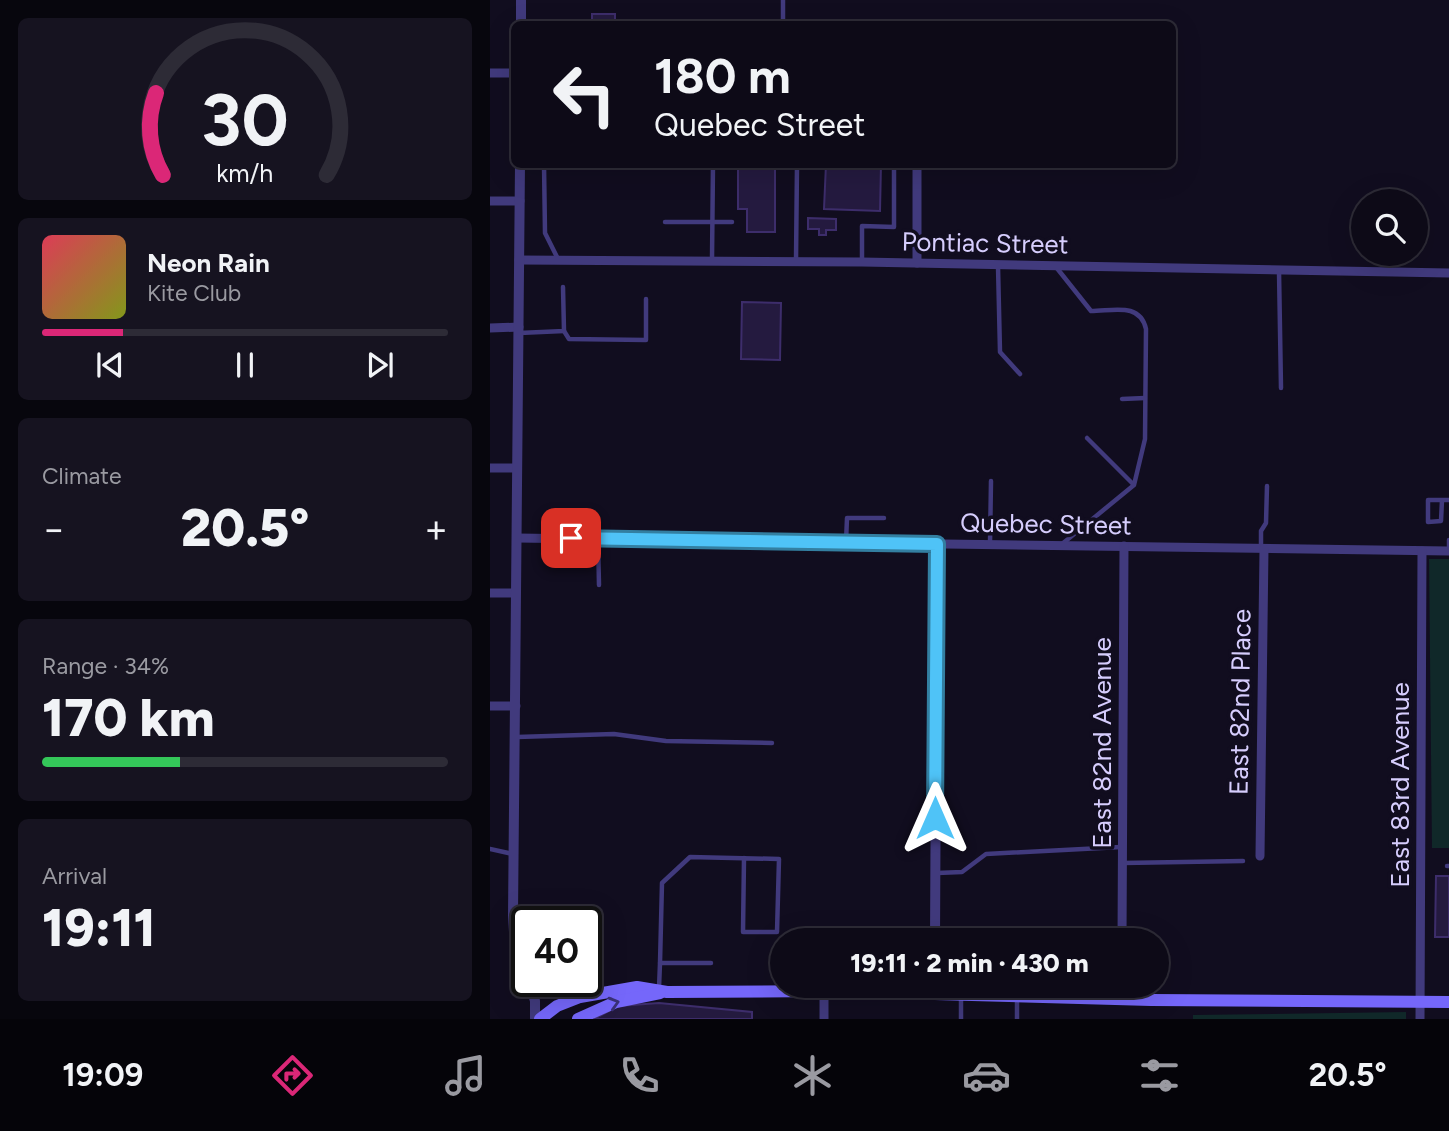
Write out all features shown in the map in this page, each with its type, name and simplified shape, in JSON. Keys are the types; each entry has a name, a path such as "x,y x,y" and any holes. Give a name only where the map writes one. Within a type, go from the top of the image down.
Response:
{"main road":[{"path":"602,992 637,986 663,991 770,991"},
{"path":"578,1019 616,1002 663,991"},
{"path":"537,1019 557,1006 582,997"},
{"path":"1069,998 1449,1002"}],"street":[{"path":"521,0 521,21"},
{"path":"490,73 511,73"},
{"path":"513,906 520,168"},
{"path":"917,168 917,263"},
{"path":"490,201 520,201"},
{"name":"Pontiac Street","path":"519,260 796,261 1449,273"},
{"path":"490,327 519,330"},
{"path":"490,468 517,468"},
{"name":"Quebec Street","path":"517,538 1449,551"},
{"path":"935,928 937,544"},
{"name":"East 82nd Avenue","path":"1122,928 1124,546"},
{"name":"East 82nd Place","path":"1260,856 1262,549"},
{"name":"East 83rd Avenue","path":"1420,1019 1422,551"},
{"path":"490,593 516,593"},
{"path":"490,706 516,706"},
{"path":"534,997 537,1019"},
{"path":"824,998 824,1019"}],"lane":[{"path":"783,0 783,21"},
{"path":"544,168 545,233 558,260"},
{"path":"712,261 713,168"},
{"path":"796,261 797,168"},
{"path":"862,262 862,226 894,227 894,168"},
{"path":"665,222 732,222"},
{"path":"998,265 1000,352 1020,374"},
{"path":"1055,266 1091,311 1135,311 1143,317 1145,398 1145,439 1134,485 1060,545"},
{"path":"1279,270 1280,388"},
{"path":"563,287 564,331 569,339 646,340 646,299"},
{"path":"519,330 564,331"},
{"path":"1122,399 1145,398"},
{"path":"1087,438 1134,485"},
{"path":"990,545 991,481"},
{"path":"1262,549 1261,531 1266,523 1266,486"},
{"path":"1442,500 1441,521 1428,522 1428,500 1442,500 1449,500"},
{"path":"846,542 846,519 884,518"},
{"path":"598,538 599,585"},
{"path":"1449,540 1449,551"},
{"path":"516,737 614,734 666,741 772,743"},
{"path":"935,873 962,872 986,854 1122,846"},
{"path":"490,849 514,855"},
{"path":"663,991 660,963 662,883 690,858 744,858 779,859 778,932 743,932 744,858"},
{"path":"1122,863 1243,861"},
{"path":"660,963 711,963"},
{"path":"961,998 961,1019"},
{"path":"1017,998 1017,1019"}],"green space":[{"path":"1429,559 1449,559 1449,848 1432,848"},
{"path":"1406,1012 1406,1019 1193,1019 1193,1015"}],"building":[{"path":"592,14 615,14 615,21 592,21"},
{"path":"738,168 775,168 775,232 747,232 747,209 738,209"},
{"path":"826,168 881,168 880,211 824,209"},
{"path":"808,218 836,219 836,230 826,230 826,235 819,235 819,229 808,229"},
{"path":"742,302 781,303 780,360 741,359"},
{"path":"1436,876 1449,876 1449,937 1435,937"},
{"path":"659,1003 752,1012 752,1019 594,1019 618,1006"}],"route":[{"path":"571,538 937,544 935,818"}]}
